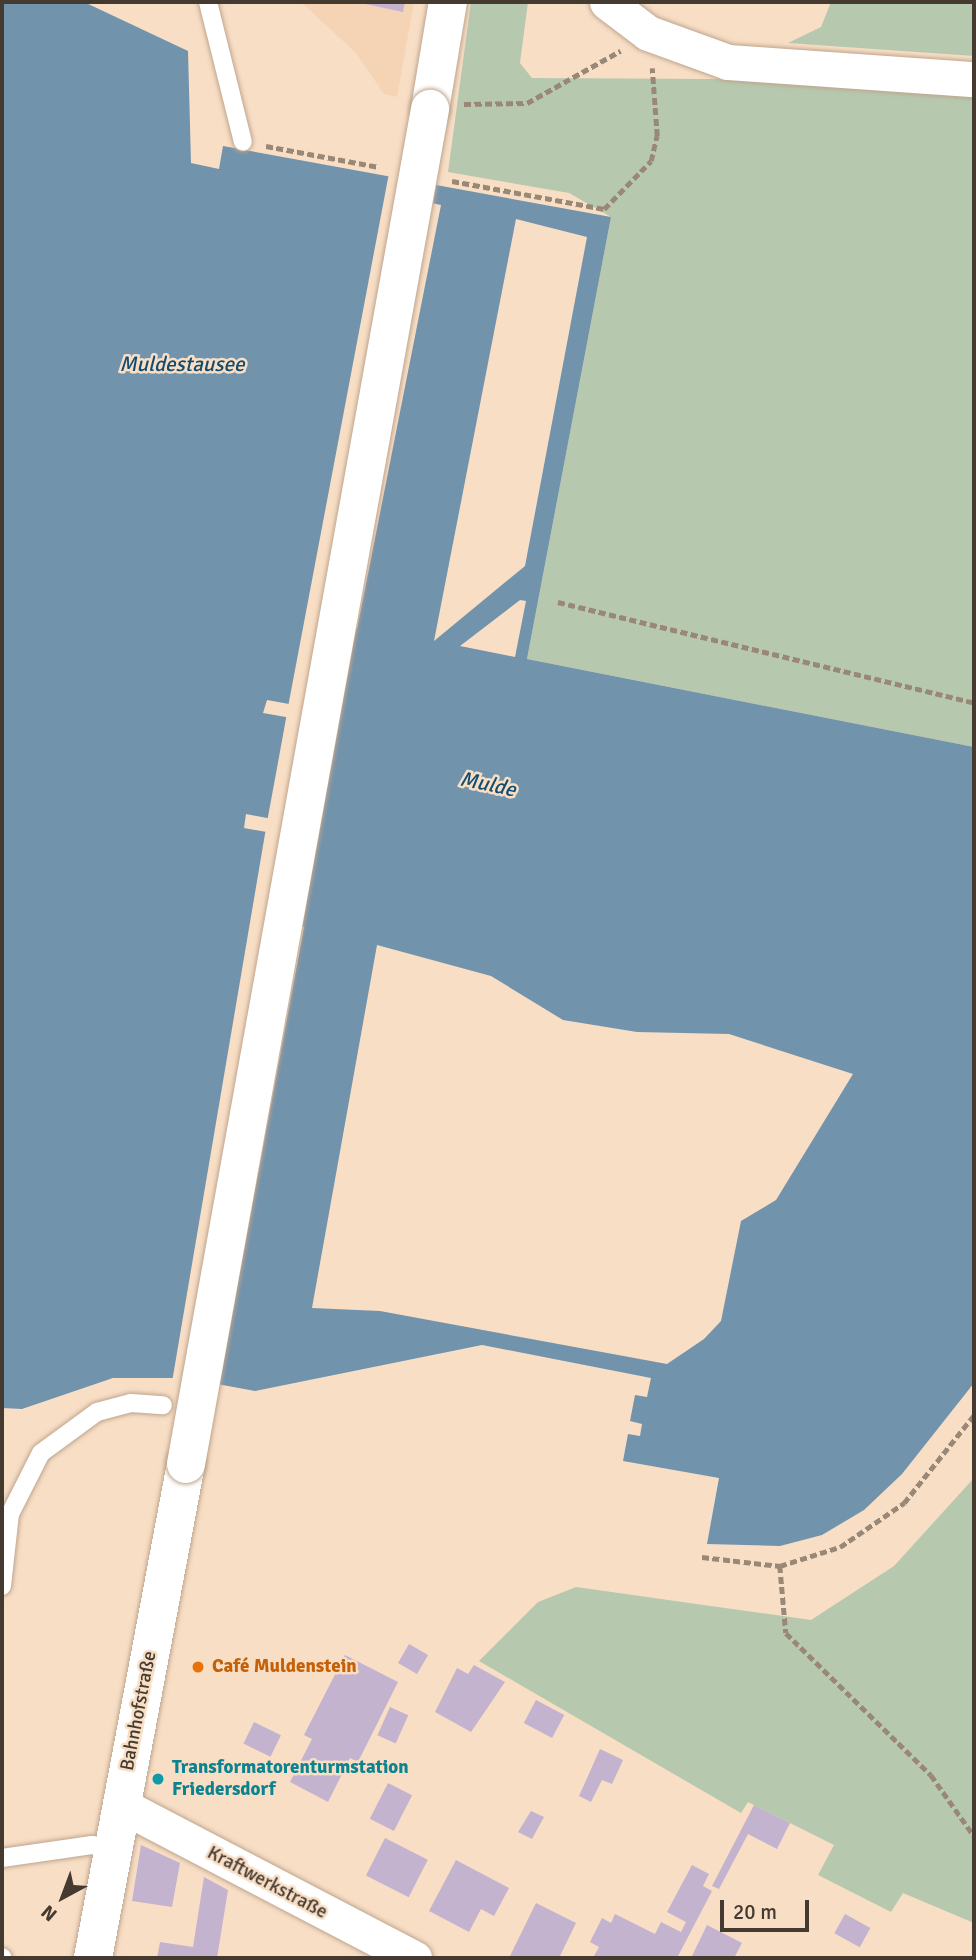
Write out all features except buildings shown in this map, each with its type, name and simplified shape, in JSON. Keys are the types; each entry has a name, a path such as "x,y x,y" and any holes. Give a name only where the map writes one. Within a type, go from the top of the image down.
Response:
{"main road":[{"name":"Bahnhofstraße","path":"93,1958 186,1464 431,105 447,2"}],"street":[{"path":"607,2 648,33 728,62 974,79"},
{"name":"Kraftwerkstraße","path":"121,1805 414,1958"}],"lane":[{"path":"208,2 243,142"},
{"path":"2,1586 10,1514 41,1453 97,1412 131,1403 163,1405"},
{"path":"2,1858 92,1845 113,1848"}],"path":[{"path":"431,105 527,103 648,33"},
{"path":"440,179 604,209 651,161 655,87"},
{"path":"243,142 379,167"},
{"path":"558,602 974,703"},
{"path":"702,1557 780,1566 840,1547 904,1503 974,1415"},
{"path":"780,1566 786,1633 931,1775 974,1836"}],"shaded area":[{"path":"301,2 414,2 397,97 384,94 356,53"}],"green space":[{"path":"471,2 528,2 520,63 532,78 716,79 974,96 974,747 527,659 611,217 569,193 448,172"},
{"path":"831,2 974,2 974,56 788,43 821,27"},
{"path":"974,1478 974,1923 903,1893 891,1912 818,1875 834,1845 748,1802 741,1813 479,1661 538,1602 576,1587 811,1620 894,1566"}],"water":[{"path":"2,2 84,2 188,51 191,163 219,169 223,146 611,217 527,659 974,747 974,1383 902,1474 864,1510 822,1535 780,1546 707,1544 719,1478 623,1461 628,1434 640,1436 642,1424 630,1421 635,1395 647,1397 651,1378 482,1345 255,1391 185,1378 113,1378 22,1409 2,1408","holes":["399,196 441,205 357,629 317,621","516,219 587,237 525,566 434,641","520,600 526,601 515,657 460,646","267,700 339,713 337,726 263,713","246,814 319,828 317,841 244,828","263,919 304,927 234,1304","377,945 491,976 563,1020 637,1032 729,1034 853,1074 776,1200 741,1221 721,1321 704,1339 667,1364 380,1311 312,1308"]}],"pier":[{"path":"389,173 437,181 219,1389 172,1382 266,828 314,837 315,831 267,822 287,713 335,722 336,716 288,707"}],"place":[{"name":"Café Muldenstein","path":"198,1667"},
{"name":"Transformatorenturmstation Friedersdorf","path":"158,1779"}],"water label":[{"name":"Muldestausee","path":"182,364"},
{"name":"Mulde","path":"488,784"}]}
